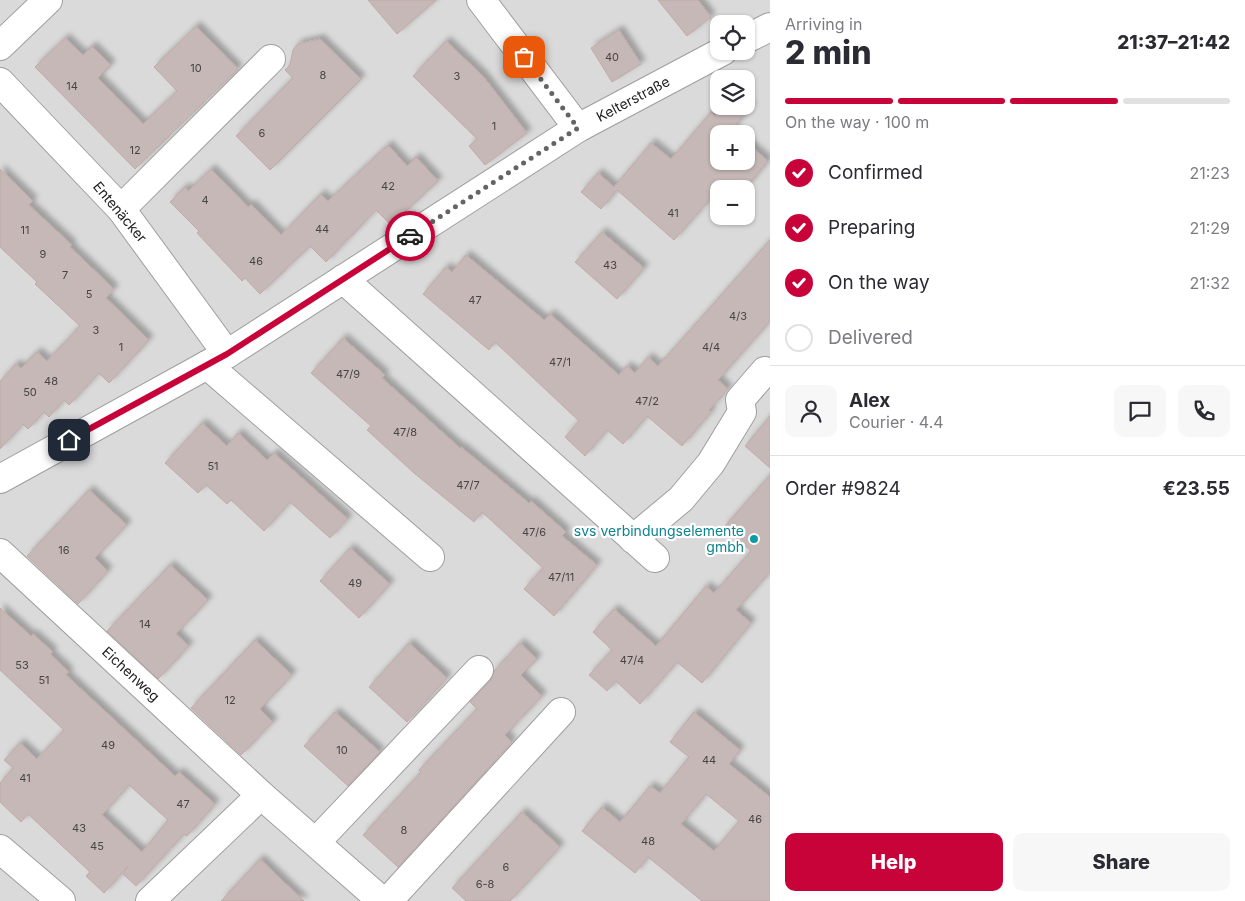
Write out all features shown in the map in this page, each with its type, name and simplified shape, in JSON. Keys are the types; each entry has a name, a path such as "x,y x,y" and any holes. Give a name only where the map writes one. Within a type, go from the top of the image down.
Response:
{"street":[{"path":"0,46 48,0"},
{"path":"481,0 578,128"},
{"path":"755,34 770,27"},
{"path":"121,209 271,58"},
{"name":"Kelterstraße","path":"0,479 217,360 578,128 710,58"},
{"name":"Entenäcker","path":"0,82 121,209 217,360 430,558"},
{"path":"343,279 655,558"},
{"path":"634,539 681,499 711,463 742,412 740,400 765,371"},
{"name":"Eichenweg","path":"0,553 261,795 382,901"},
{"path":"316,842 479,670"},
{"path":"388,901 561,712"},
{"path":"150,901 261,795"},
{"path":"0,849 61,901"}],"shaded area":[{"path":"0,0 770,0 770,901 0,901"}],"building":[{"path":"368,0 436,0 397,34"},
{"path":"658,0 698,0 710,18 687,36"},
{"path":"196,26 238,69 135,169 35,67 65,38 83,55 92,46 111,65 98,78 143,124 177,91 154,67"},
{"path":"619,30 641,64 612,82 591,48"},
{"path":"320,39 361,79 270,170 236,136 293,78 285,70 290,65 293,50 298,44"},
{"path":"446,41 483,76 527,133 485,165 469,146 477,139 413,76"},
{"path":"710,113 710,115 744,115 736,125 710,125 710,170 755,170 755,150 768,161 752,180 710,180 710,199 674,240 617,190 601,209 581,192 598,173 614,187 651,143 671,159"},
{"path":"388,145 407,166 416,157 438,181 391,225 376,210 326,262 310,246 260,294 245,278 242,281 197,233 199,231 170,202 185,187 188,191 211,169 248,207 251,204 281,235 321,194 328,201"},
{"path":"0,169 33,201 29,205 72,245 70,247 114,289 106,298 149,340 109,383 99,373 69,405 64,400 49,417 44,412 28,429 23,424 0,449 0,381 16,364 21,368 37,352 47,361 80,326 35,284 37,282 0,247"},
{"path":"602,232 644,268 617,299 575,262"},
{"path":"770,240 770,321 718,380 728,389 709,410 711,412 682,446 647,416 623,444 607,430 585,456 565,437 579,421 495,342 489,350 423,294 446,267 452,272 466,255 544,320 550,314 619,375 627,366 635,373 648,357 658,366"},
{"path":"343,338 385,375 382,378 460,448 529,503 531,501 566,532 562,536 597,565 554,616 524,589 543,568 482,512 474,522 414,473 367,430 371,426 311,373"},
{"path":"770,416 770,468 745,446"},
{"path":"202,423 227,446 238,433 267,460 274,453 348,519 330,538 290,502 264,531 231,500 227,504 206,485 198,493 165,463"},
{"path":"770,475 770,572 736,610 751,623 702,683 677,662 640,704 616,681 607,691 589,675 612,650 593,632 614,609 656,646 706,586 714,593 751,551 724,527"},
{"path":"89,490 127,525 95,558 108,571 78,604 27,556"},
{"path":"350,548 390,584 359,618 320,581"},
{"path":"170,565 208,600 176,634 189,646 158,679 107,631"},
{"path":"0,608 31,636 33,634 53,652 50,654 69,672 66,675 175,776 179,772 215,804 187,836 184,834 136,886 123,874 128,866 104,893 86,876 90,872 28,814 21,822 0,802 0,783 13,768 4,760 20,743 37,759 64,730 0,670","holes":["129,785 168,820 142,852 102,815"]},
{"path":"255,640 292,675 260,709 273,722 241,755 191,708"},
{"path":"409,643 447,678 407,722 369,687"},
{"path":"520,643 537,659 521,675 542,696 505,735 512,742 398,867 363,835 421,772 419,770 477,709 470,702 490,681 494,671"},
{"path":"335,712 380,752 348,786 304,746"},
{"path":"694,712 740,750 729,764 770,797 770,901 702,901 648,857 635,873 582,831 602,807 620,822 650,786 660,793 689,757 670,742","holes":["706,794 739,821 714,851 681,824"]},
{"path":"522,812 560,847 510,901 466,901 452,888"},
{"path":"260,859 286,884 304,901 221,901"}],"way so far":[{"path":"410,236 578,128 524,57"}],"place":[{"name":"svs verbindungselemente gmbh","path":"754,539"}],"route":[{"path":"69,440 227,354 410,236"}]}
